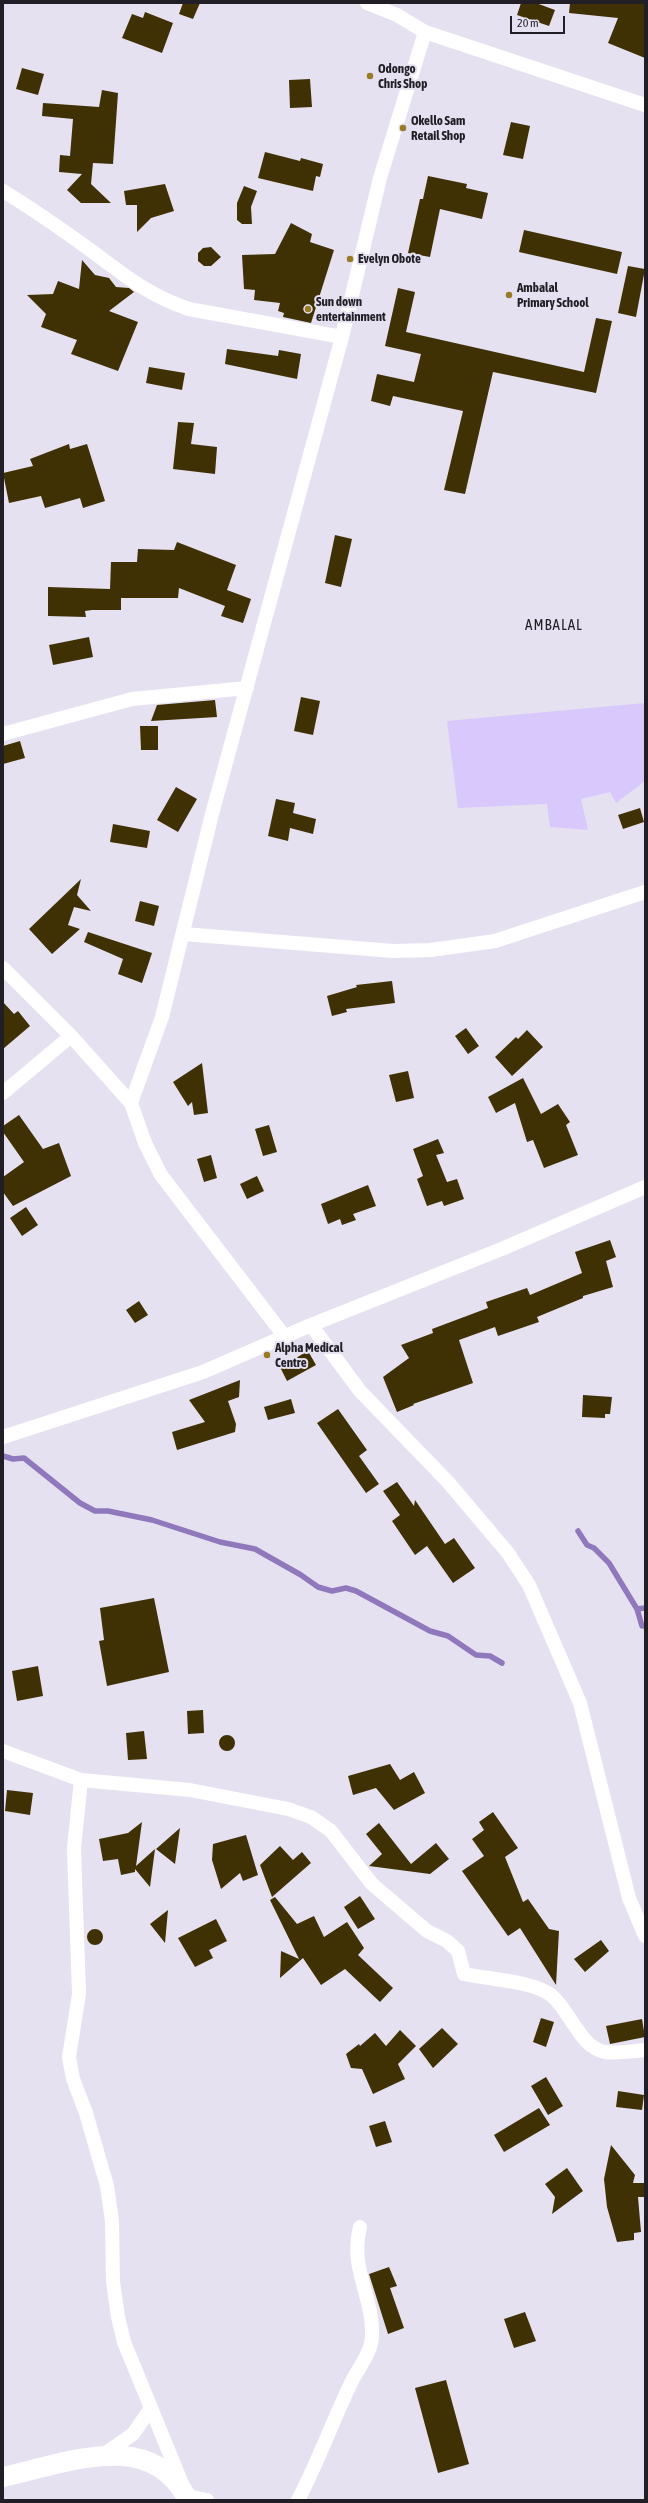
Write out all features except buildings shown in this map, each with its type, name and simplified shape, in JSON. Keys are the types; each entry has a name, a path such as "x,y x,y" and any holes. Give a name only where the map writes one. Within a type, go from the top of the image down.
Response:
{"street":[{"path":"367,3 399,9 425,32 645,105"},
{"path":"130,1103 162,1017 184,934 212,814 342,338 380,178 425,32"},
{"path":"3,191 37,212 138,286 171,303 189,309 342,338"},
{"path":"3,734 132,699 247,688"},
{"path":"184,934 393,951 431,950 494,942 645,892"},
{"path":"3,968 71,1036 130,1103 145,1142 161,1175 284,1337"},
{"path":"3,1093 71,1036"},
{"path":"3,1437 196,1374 311,1325 504,1248 645,1187"},
{"path":"311,1325 360,1390 448,1482 508,1553 529,1585 580,1703 629,1898 645,1936"},
{"path":"3,1752 81,1780 190,1790 288,1809 310,1816 331,1831 372,1884 427,1931 447,1941 458,1951 464,1974 536,1988 550,1995 565,2009 591,2046 604,2052 645,2050"},
{"path":"81,1780 74,1848 79,1994 69,2057 73,2079 86,2113 107,2186 112,2221 112,2262 118,2317 124,2342 187,2498"},
{"path":"298,2500 352,2381 368,2352 372,2338 371,2318 356,2251 360,2227"},
{"path":"104,2455 133,2434 151,2408"},
{"path":"3,2477 104,2455 132,2456 149,2461 172,2478 187,2498 207,2500"}],"shaded area":[{"path":"645,703 645,781 616,803 610,792 581,799 588,830 550,827 547,804 458,808 447,721"}],"waterway":[{"path":"3,1456 13,1459 24,1458 80,1503 95,1511 108,1511 152,1520 220,1542 255,1549 301,1575 318,1587 332,1591 346,1588 356,1591 430,1631 448,1636 476,1655 490,1656 502,1663"},
{"path":"578,1531 587,1545 594,1548 609,1563 637,1609 642,1626 645,1626"},
{"path":"637,1609 645,1608"}],"place":[{"name":"Odongo Chris Shop","path":"370,76"},
{"name":"Okello Sam Retail Shop","path":"403,128"},
{"name":"Evelyn Obote","path":"350,259"},
{"name":"Ambalal Primary School","path":"509,295"},
{"name":"Sun down entertainment","path":"308,309"},
{"name":"Alpha Medical Centre","path":"267,1355"}],"district":[{"name":"AMBALAL","path":"554,625"}]}
